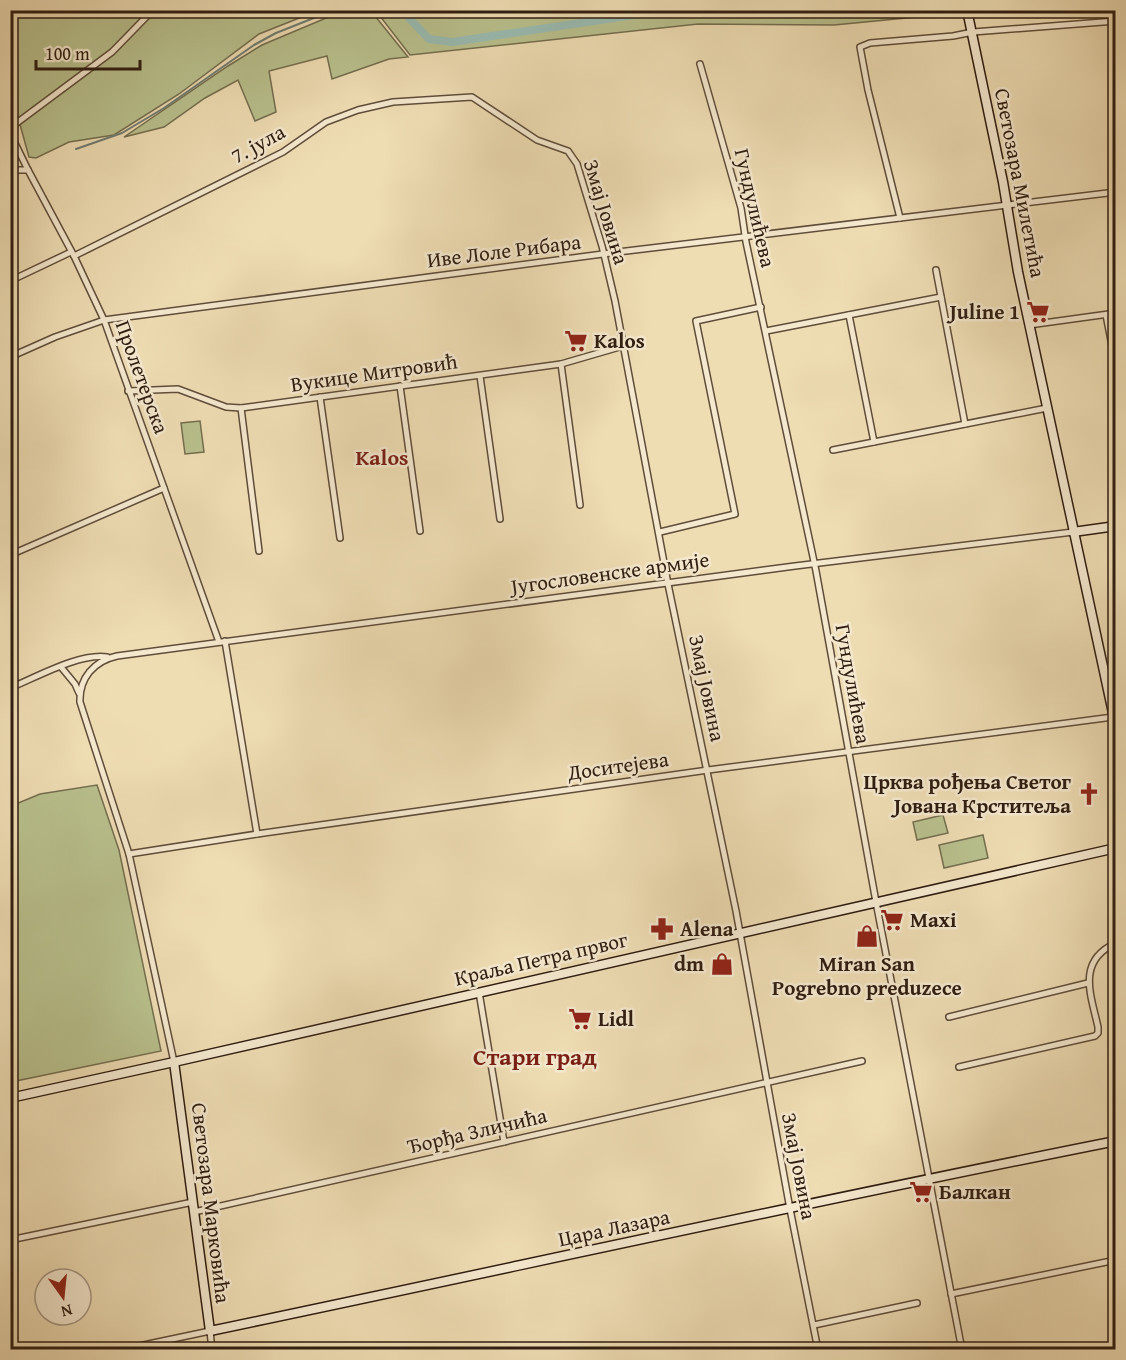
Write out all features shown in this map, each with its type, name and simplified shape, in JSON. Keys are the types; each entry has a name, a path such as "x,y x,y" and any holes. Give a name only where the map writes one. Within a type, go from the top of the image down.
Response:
{"main road":[{"name":"Светозара Милетића","path":"967,10 1029,325 1116,727"},
{"name":"Југословенске армије","path":"1073,532 1116,526"},
{"name":"Краља Петра првог","path":"10,1098 1116,848"},
{"name":"Светозара Марковића","path":"174,1062 210,1331"},
{"name":"Цара Лазара","path":"210,1331 930,1178 1116,1142"}],"street":[{"path":"10,128 112,52 153,10"},
{"path":"900,218 868,90 860,46 973,32 1116,21"},
{"name":"Гундулићева","path":"700,64 741,208 814,564 962,1350"},
{"name":"7. јула","path":"10,281 73,254 283,152 334,118 393,102 469,96"},
{"name":"Змај Јовина","path":"469,96 537,141 563,149 571,154 577,164 603,254 740,933 766,1082 818,1350"},
{"name":"Пролетерска","path":"10,133 73,254 104,320 128,391 222,641 257,834"},
{"path":"10,171 28,171"},
{"name":"Иве Лоле Рибара","path":"10,357 55,337 104,320 603,254 1116,192"},
{"path":"936,270 965,424"},
{"path":"766,331 941,297"},
{"path":"660,531 735,514 696,321 761,307"},
{"path":"1029,325 1116,313"},
{"path":"849,315 874,442"},
{"path":"1106,315 1116,366"},
{"name":"Вукице Митровић","path":"128,391 178,389 226,407 241,408 561,364 623,346"},
{"path":"561,364 580,505"},
{"path":"480,375 500,519"},
{"path":"400,386 420,531"},
{"path":"320,397 340,538"},
{"path":"241,408 259,551"},
{"path":"833,450 1047,408"},
{"path":"10,555 164,488"},
{"name":"Југословенске армије","path":"10,688 90,657 109,658 222,641 1073,532"},
{"name":"Југословенске армије","path":"79,695 85,677 96,665 109,658"},
{"path":"61,667 75,684 129,854 174,1062"},
{"name":"Доситејева","path":"129,854 708,770 1113,717"},
{"path":"959,1067 1095,1036 1098,1033 1098,1027 1088,982 1090,973 1095,959 1102,951 1116,943"},
{"path":"950,1017 1088,982"},
{"path":"479,992 504,1142"},
{"name":"Ђорђа Зличића","path":"10,1240 194,1207 504,1142 862,1061"},
{"path":"951,1294 1116,1260"},
{"path":"813,1325 917,1303"},
{"name":"Цара Лазара","path":"120,1350 210,1331"},
{"name":"Светозара Марковића","path":"210,1331 212,1350"}],"green space":[{"path":"345,10 371,11 408,57 389,59 332,79 327,56 269,71 276,112 255,121 238,80 205,98 164,127 124,137 262,45"},
{"path":"957,10 958,13 834,25 698,24 410,55 376,11"},
{"path":"10,11 317,11 259,34 179,94 114,135 69,142 36,158 29,157 16,110 11,113"},
{"path":"200,421 204,452 185,454 181,423"},
{"path":"97,785 119,850 161,1051 11,1082 11,806 40,794"},
{"path":"943,815 948,833 917,840 913,822"},
{"path":"983,835 988,858 944,868 939,845"}],"waterway":[{"path":"76,149 122,133 164,108 254,45 276,33 334,10"},
{"path":"401,10 429,39 452,42 641,14 650,10"}],"place":[{"name":"Juline 1","path":"1038,312"},
{"name":"Kalos","path":"576,341"},
{"name":"Црква рођења Светог Јована Крститеља","path":"1089,794"},
{"name":"Maxi","path":"892,920"},
{"name":"Alena","path":"662,929"},
{"name":"Miran San Pogrebno preduzece","path":"867,936"},
{"name":"dm","path":"722,964"},
{"name":"Lidl","path":"580,1019"},
{"name":"Балкан","path":"921,1192"}],"district":[{"name":"Kalos","path":"382,457"},
{"name":"Стари град","path":"535,1057"}]}
